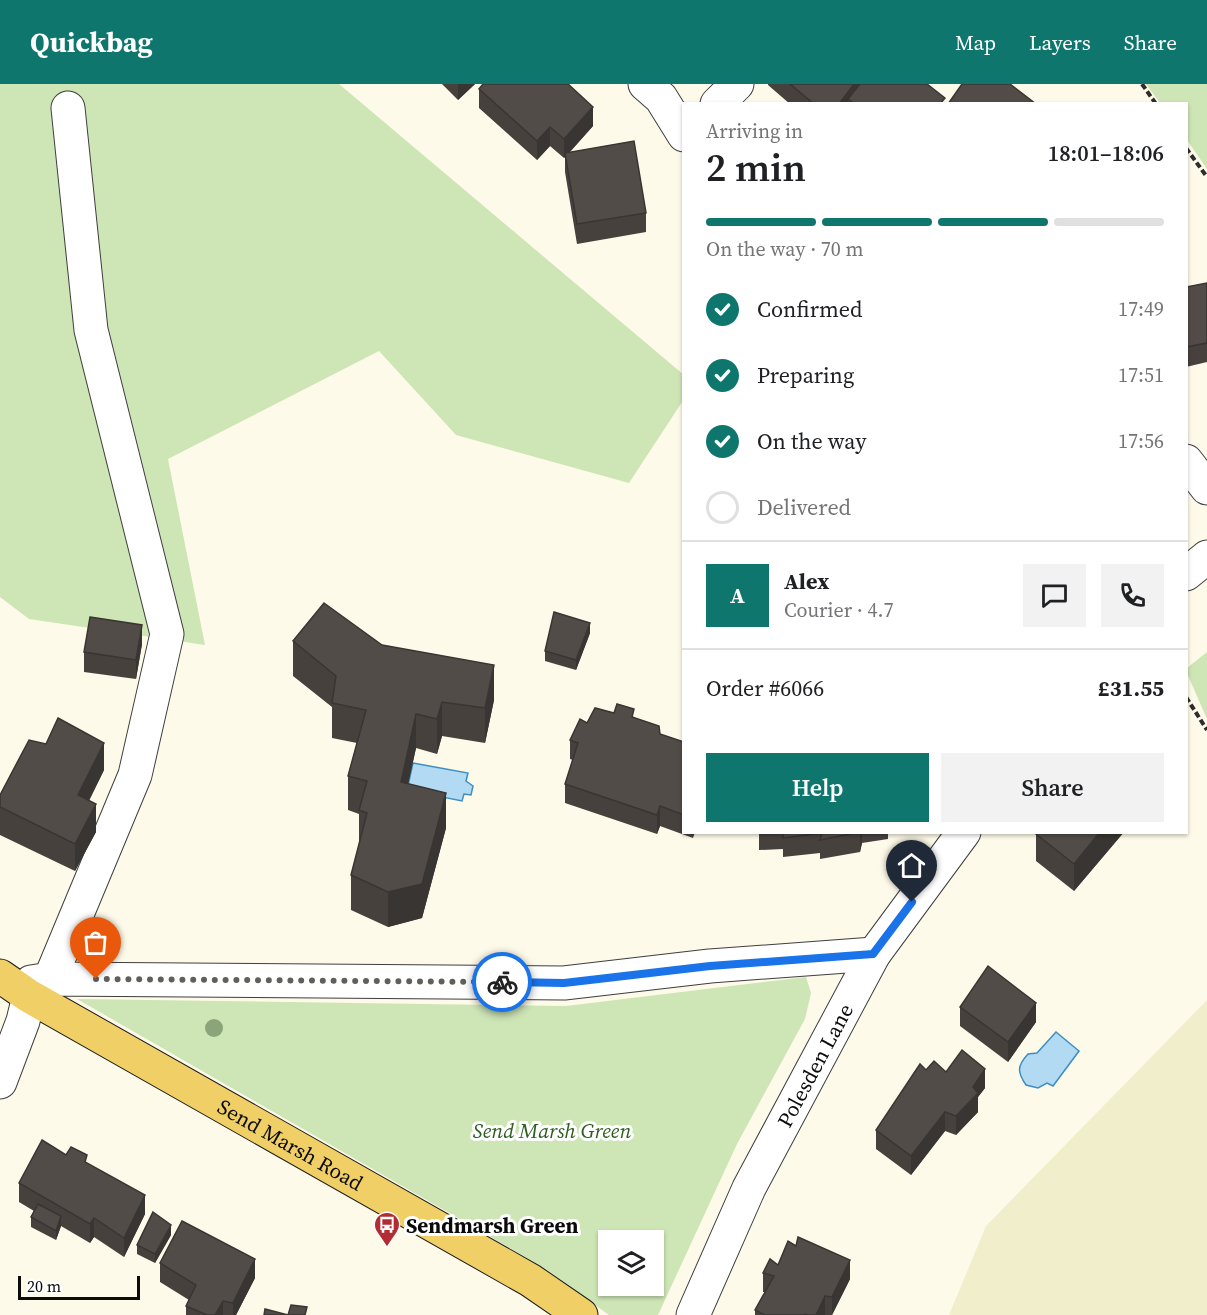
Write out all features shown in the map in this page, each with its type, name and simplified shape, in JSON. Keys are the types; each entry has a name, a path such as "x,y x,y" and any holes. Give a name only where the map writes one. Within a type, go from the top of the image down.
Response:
{"main road":[{"name":"Send Marsh Road","path":"23,984 530,1280 580,1315"}],"street":[{"path":"645,84 661,98 682,132"},
{"path":"719,102 737,84"},
{"path":"0,1082 23,1021 23,984 135,775 167,634 91,330 68,108"},
{"path":"1188,464 1207,488"},
{"path":"1188,572 1207,557"},
{"name":"Polesden Lane","path":"693,1315 749,1188 873,954 963,834"},
{"path":"23,984 564,983 710,966 873,954"}],"path":[{"path":"1142,84 1155,102"},
{"path":"1188,151 1207,177"},
{"path":"1188,700 1207,730"}],"shaded area":[{"path":"1207,1000 1207,1315 949,1315 986,1226"}],"green space":[{"path":"0,84 339,84 682,373 682,402 629,483 456,435 379,351 168,459 205,645 29,619 0,597"},
{"path":"1146,84 1207,84 1207,169 1188,141 1188,102 1159,102"},
{"path":"1207,652 1207,719 1188,676 1188,667"},
{"name":"Send Marsh Green","path":"806,977 811,993 805,1019 737,1144 658,1315 609,1315 536,1263 77,999 566,1006"}],"water":[{"path":"413,763 468,773 466,781 473,786 471,795 464,794 462,801 407,790"},
{"path":"1056,1032 1079,1051 1053,1086 1047,1083 1038,1088 1026,1085 1020,1073 1022,1062 1028,1054 1037,1053"}],"building":[{"path":"483,84 568,84 593,107 564,139 550,127 537,141 479,89"},
{"path":"790,84 854,84 840,102 812,102"},
{"path":"860,84 927,84 945,98 942,102 852,102 848,99"},
{"path":"962,84 1010,84 1033,102 949,102"},
{"path":"634,141 646,213 577,224 565,153"},
{"path":"1207,283 1207,343 1188,347 1188,287"},
{"path":"324,603 382,645 494,665 485,708 442,702 437,719 416,714 401,782 446,793 422,884 388,892 351,875 367,813 359,810 367,781 348,776 366,710 332,703 336,676 293,641"},
{"path":"554,612 590,623 576,660 545,651"},
{"path":"90,617 142,625 136,660 84,652"},
{"path":"617,704 634,709 632,717 659,726 660,734 682,741 682,814 660,806 657,815 565,784 578,743 570,740 580,719 587,723 595,708 614,713"},
{"path":"58,718 104,743 78,795 96,804 75,844 0,807 0,795 29,740 46,744"},
{"path":"783,834 814,834 783,838"},
{"path":"822,834 850,834 820,840"},
{"path":"1036,834 1098,834 1074,864"},
{"path":"988,966 1036,1003 1008,1042 960,1007"},
{"path":"962,1050 985,1069 973,1087 978,1093 956,1116 945,1112 911,1156 876,1130 920,1064 926,1070 934,1061 946,1072"},
{"path":"42,1140 66,1155 71,1147 87,1155 85,1162 145,1195 124,1238 94,1218 90,1224 19,1183"},
{"path":"38,1204 61,1216 56,1231 31,1217"},
{"path":"153,1212 171,1225 155,1254 137,1245"},
{"path":"182,1221 255,1259 233,1303 223,1301 215,1315 207,1315 186,1306 196,1285 160,1263"},
{"path":"798,1237 850,1260 832,1297 825,1296 816,1315 765,1315 755,1310 774,1276 763,1273 770,1259 778,1265 788,1241 796,1246"},
{"path":"291,1305 307,1307 305,1315 288,1315"},
{"path":"265,1309 288,1315 264,1315"}],"way so far":[{"path":"96,979 502,982"}],"place":[{"name":"Sendmarsh Green","path":"387,1248"}],"route":[{"path":"502,982 564,983 710,966 873,954 912,902"}]}
